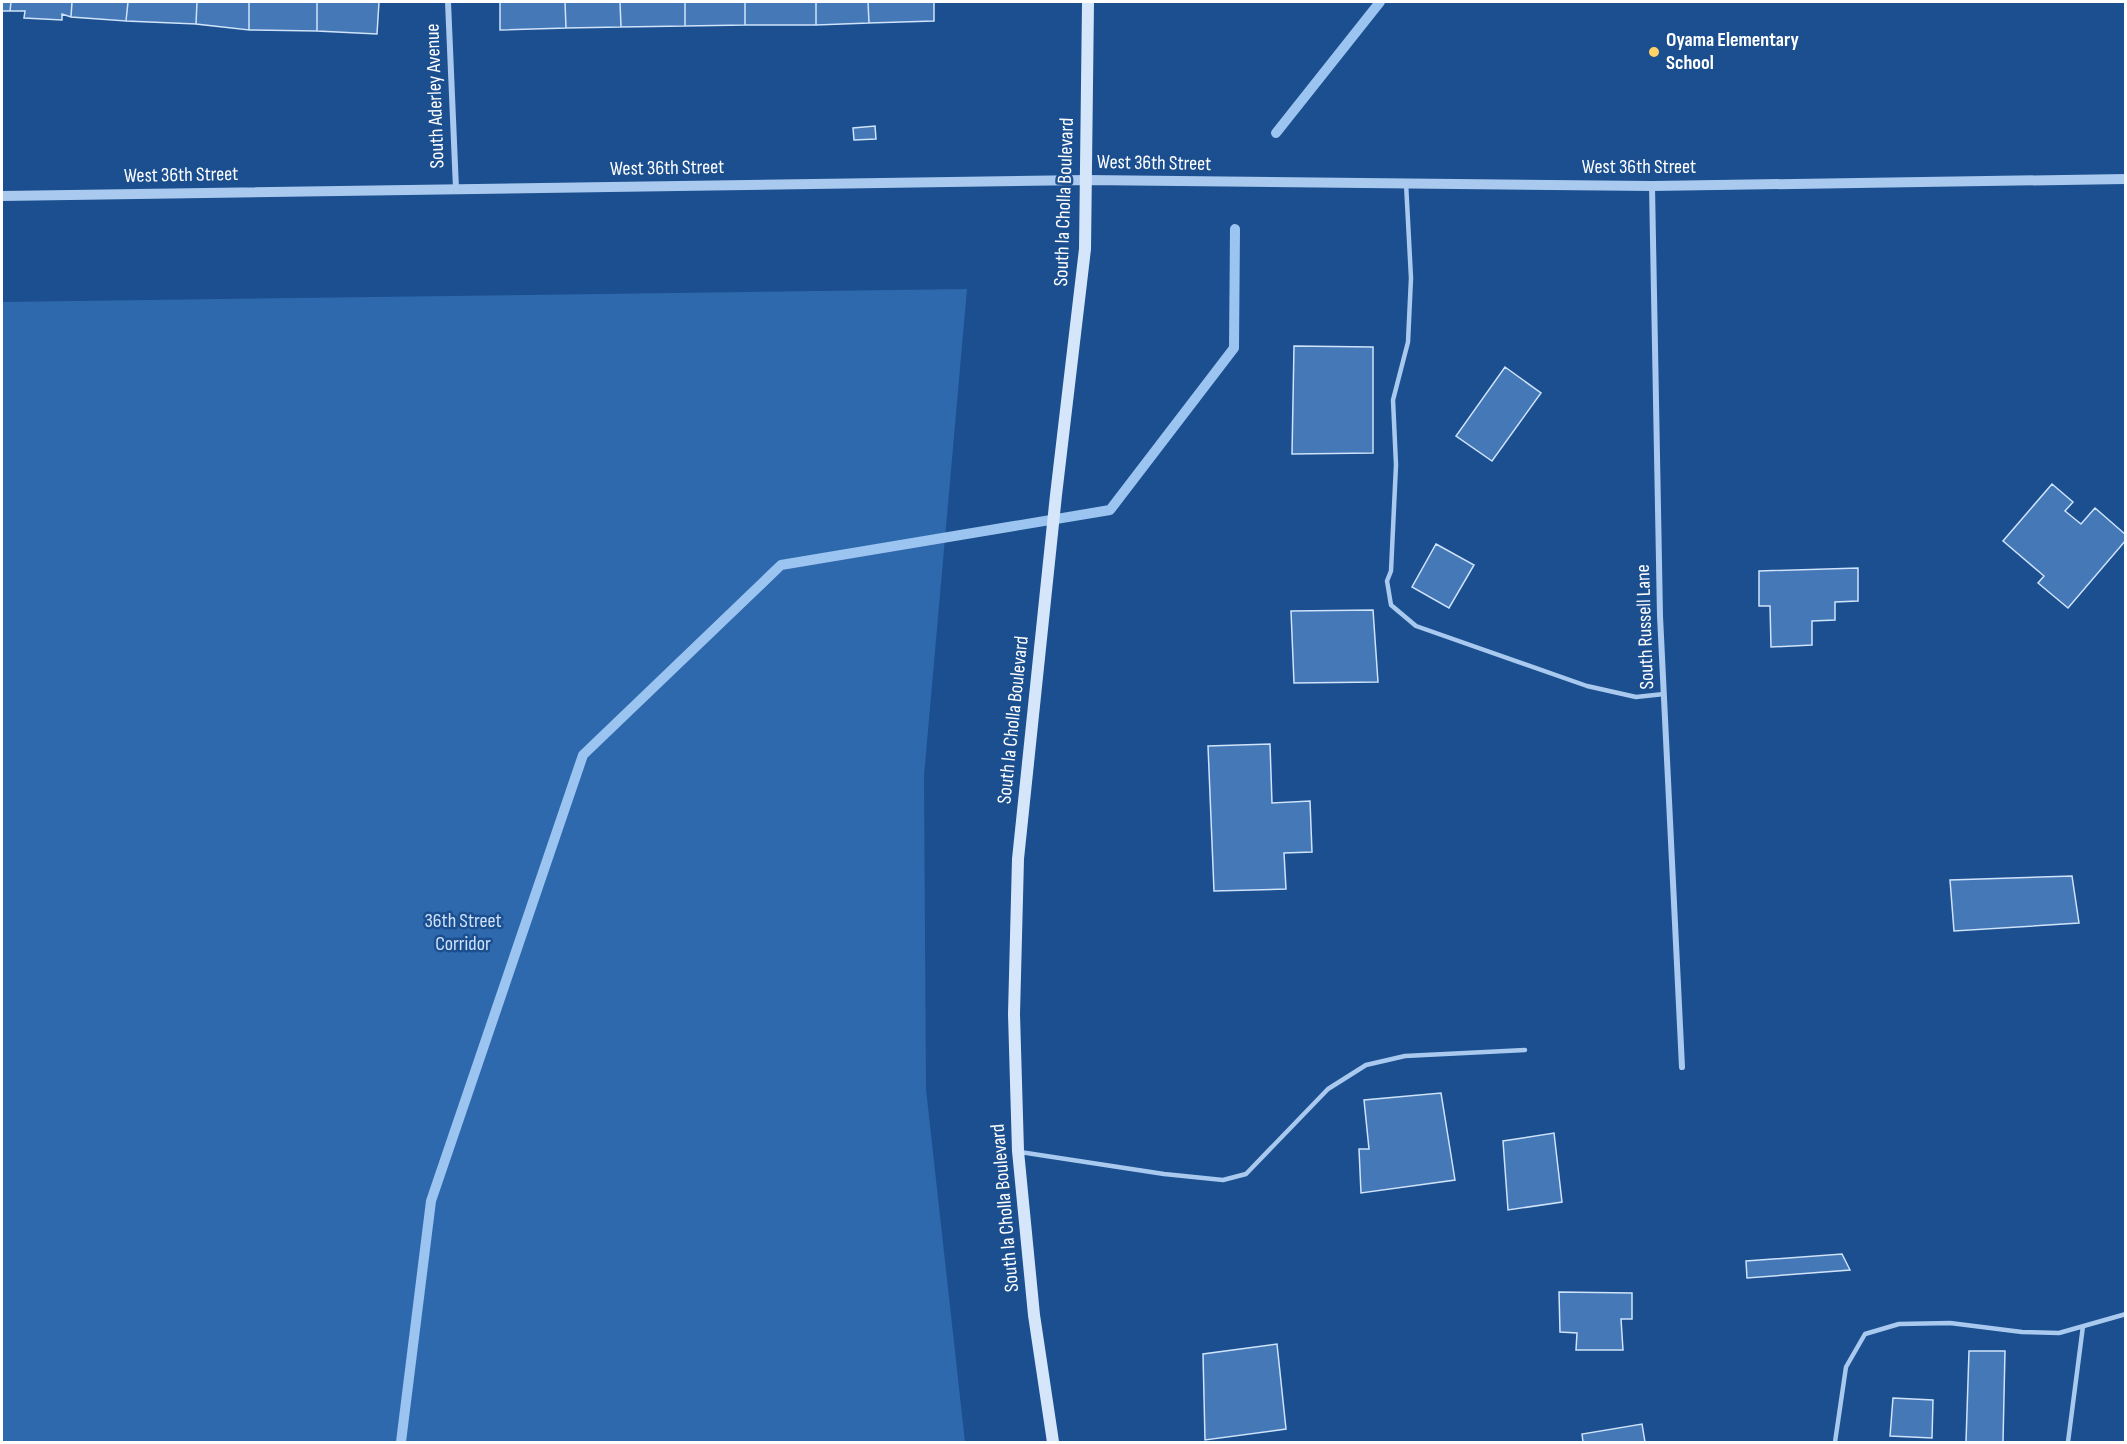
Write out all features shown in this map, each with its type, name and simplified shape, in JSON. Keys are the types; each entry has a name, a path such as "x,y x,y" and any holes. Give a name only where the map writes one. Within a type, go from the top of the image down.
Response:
{"main road":[{"name":"South la Cholla Boulevard","path":"1053,1443 1034,1315 1018,1151 1014,1014 1018,859 1056,495 1085,249 1088,2"}],"street":[{"name":"South Aderley Avenue","path":"448,2 456,189"},
{"name":"West 36th Street","path":"2,196 1086,180 1652,186 2126,179"},
{"name":"South Russell Lane","path":"1652,186 1660,604 1682,1067"}],"lane":[{"path":"1406,183 1411,278 1408,342 1393,400 1396,465 1391,571 1386,581 1391,605 1416,626 1587,686 1636,697 1664,694"},
{"path":"1018,1151 1164,1174 1223,1180 1246,1174 1329,1089 1365,1065 1405,1056 1526,1050"},
{"path":"1835,1443 1846,1367 1865,1334 1899,1324 1950,1323 2022,1332 2059,1333 2126,1314"},
{"path":"2068,1443 2083,1326"}],"green space":[{"name":"36th Street Corridor","path":"967,289 924,776 926,1089 965,1442 2,1442 2,302"}],"building":[{"path":"2,2 11,2 10,11 2,11"},
{"path":"11,2 72,2 71,17 62,14 62,20 24,18 25,11 10,11"},
{"path":"72,2 128,2 126,21 71,17"},
{"path":"128,2 197,2 196,24 126,21"},
{"path":"197,2 249,2 249,30 196,24"},
{"path":"249,2 317,2 317,31 249,30"},
{"path":"317,2 379,2 377,34 317,31"},
{"path":"500,2 565,2 566,28 500,30"},
{"path":"565,2 620,2 621,27 566,28"},
{"path":"620,2 685,2 685,26 621,27"},
{"path":"685,2 745,2 745,25 685,26"},
{"path":"745,2 816,2 816,25 745,25"},
{"path":"816,2 868,2 869,23 816,25"},
{"path":"868,2 934,2 934,21 869,23"},
{"path":"875,126 876,139 854,140 853,128"},
{"path":"1294,346 1373,347 1373,453 1292,454"},
{"path":"1505,367 1541,393 1492,461 1456,436"},
{"path":"2052,484 2073,502 2065,511 2081,524 2095,508 2126,535 2126,540 2068,608 2038,583 2044,576 2003,541"},
{"path":"1436,544 1474,565 1449,608 1412,587"},
{"path":"1858,568 1858,601 1835,602 1835,620 1812,621 1812,645 1771,647 1770,606 1759,606 1759,571"},
{"path":"1373,610 1378,682 1294,683 1291,611"},
{"path":"1270,744 1272,803 1310,801 1312,852 1284,853 1286,889 1214,891 1208,746"},
{"path":"2072,876 2079,923 1954,931 1950,880"},
{"path":"1441,1093 1455,1180 1361,1193 1359,1149 1369,1149 1364,1100"},
{"path":"1554,1133 1562,1202 1508,1210 1503,1141"},
{"path":"1842,1254 1850,1270 1747,1278 1746,1261"},
{"path":"1559,1292 1632,1293 1632,1319 1621,1319 1623,1350 1576,1350 1577,1333 1560,1332"},
{"path":"1277,1344 1286,1429 1205,1440 1203,1354"},
{"path":"1969,1351 2005,1351 2003,1442 1966,1442"},
{"path":"1893,1398 1933,1400 1932,1438 1890,1436"},
{"path":"1642,1424 1645,1442 1583,1442 1582,1434"}],"waterway":[{"path":"1276,133 1380,2"},
{"path":"401,1442 431,1201 583,755 781,565 1110,510 1234,348 1235,229"}],"place":[{"name":"Oyama Elementary School","path":"1654,52"}]}
